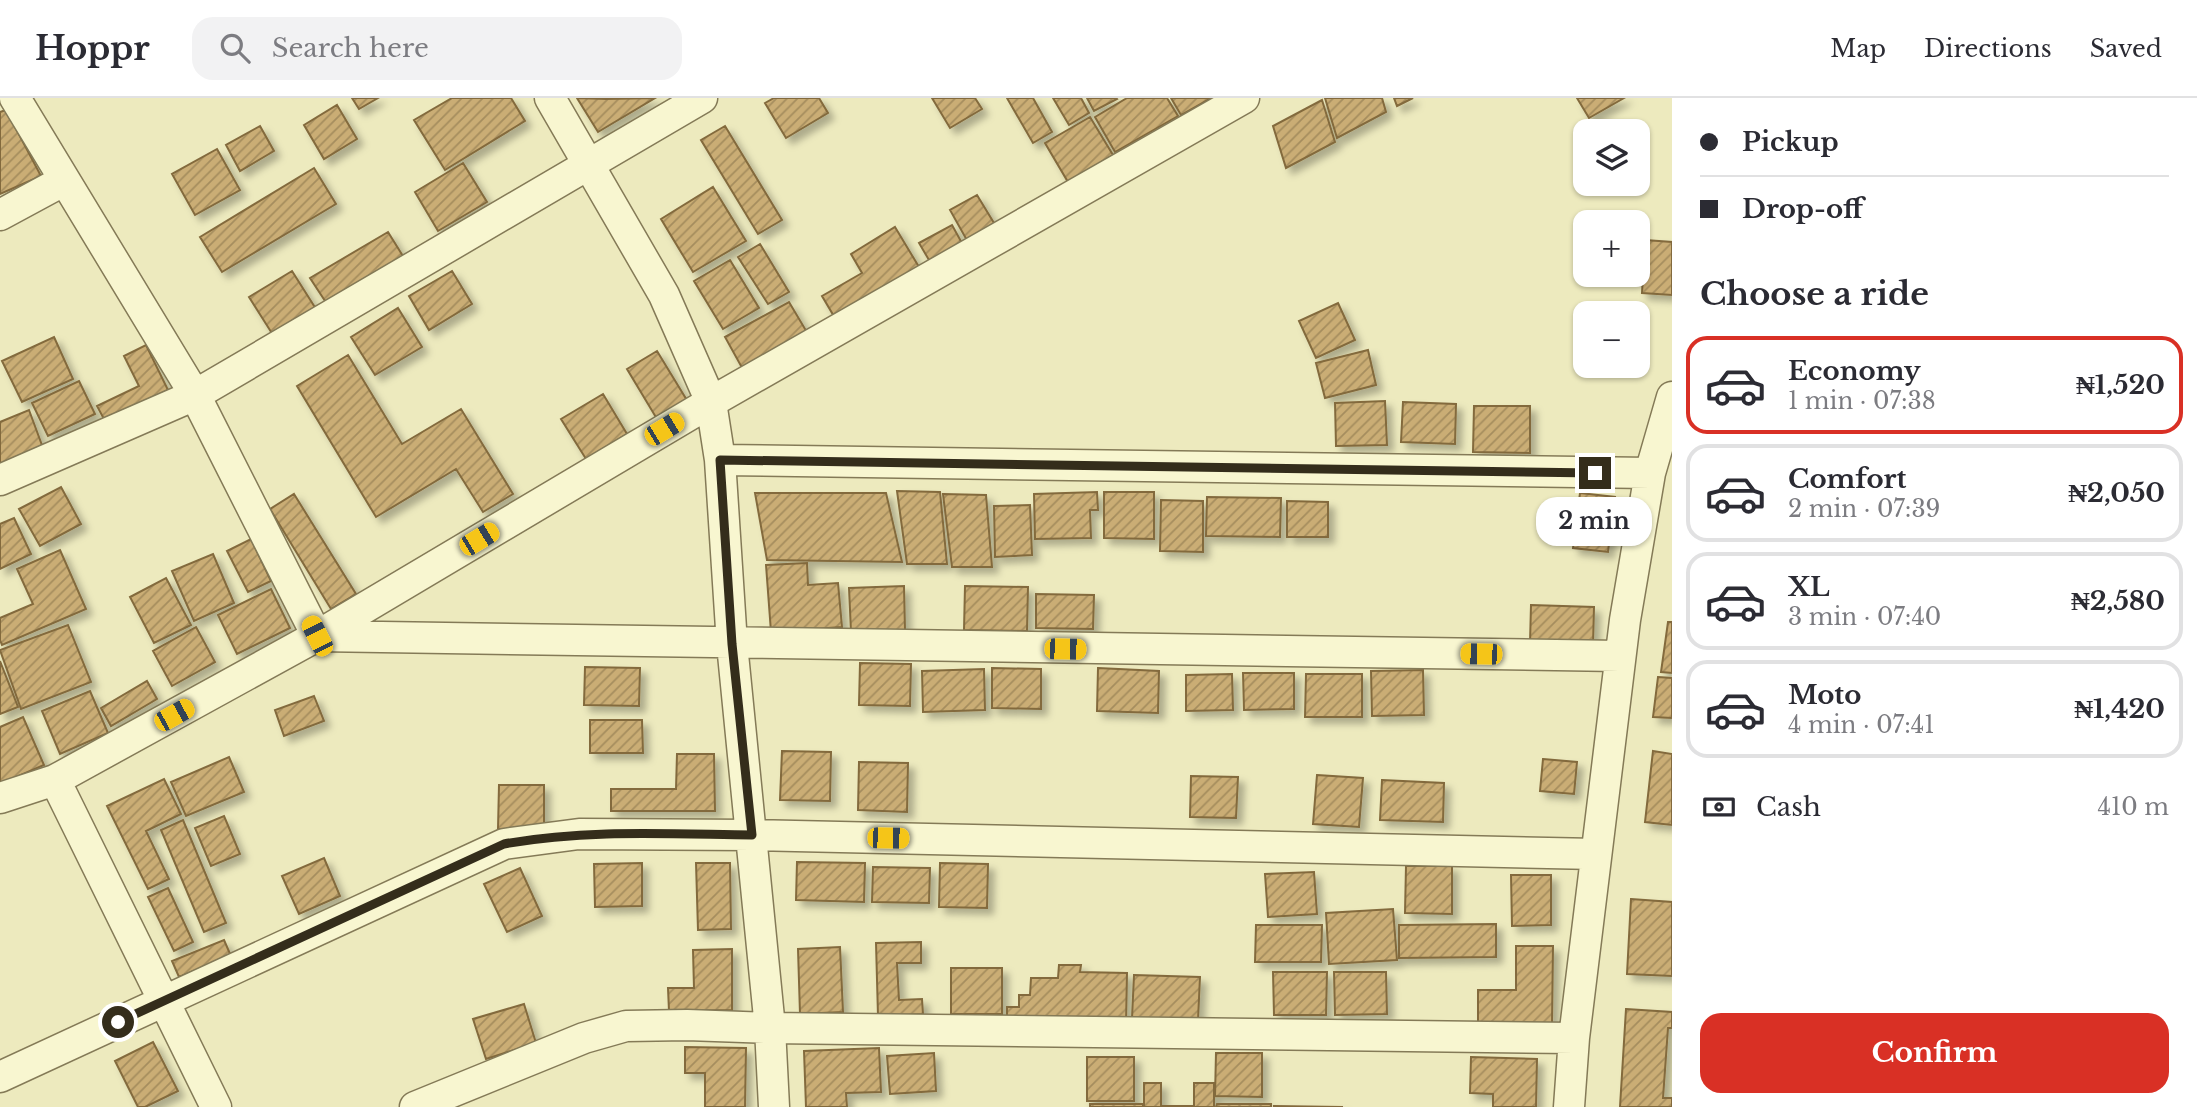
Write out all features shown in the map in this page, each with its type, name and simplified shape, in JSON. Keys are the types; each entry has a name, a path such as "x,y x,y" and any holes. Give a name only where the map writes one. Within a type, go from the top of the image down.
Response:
{"street":[{"path":"15,98 195,395 317,636"},
{"path":"550,98 664,295 710,402 720,460 732,644 770,1028 774,1107"},
{"path":"0,480 195,395 702,98"},
{"path":"0,798 55,780 317,636 710,402 1244,98"},
{"path":"0,215 63,181"},
{"path":"1569,1107 1574,1038 1619,656 1672,397"},
{"path":"720,460 1660,455"},
{"path":"317,636 1619,656"},
{"path":"55,780 216,1107"},
{"path":"0,1077 504,844 537,838 579,834 752,835 1596,854"},
{"path":"415,1107 584,1038 626,1026 1574,1038"}],"building":[{"path":"352,98 378,98 359,109"},
{"path":"452,98 511,98 525,121 445,170 414,120"},
{"path":"577,98 606,99 655,98 598,132"},
{"path":"774,98 819,98 828,113 786,138 765,103"},
{"path":"932,98 975,98 982,109 950,128"},
{"path":"1007,98 1033,98 1052,132 1033,143"},
{"path":"1053,98 1081,98 1089,113 1069,125"},
{"path":"1087,98 1116,98 1117,99 1094,111"},
{"path":"1127,98 1167,98 1178,116 1115,152 1095,117"},
{"path":"1171,98 1211,98 1181,115"},
{"path":"1325,98 1382,98 1386,112 1337,138"},
{"path":"1394,98 1413,98 1397,106"},
{"path":"1577,98 1624,98 1589,118"},
{"path":"1322,100 1335,142 1286,168 1273,126"},
{"path":"337,105 357,139 324,159 304,125"},
{"path":"6,110 41,176 0,194 0,112"},
{"path":"1090,117 1113,155 1068,182 1045,143"},
{"path":"260,126 274,151 240,171 226,145"},
{"path":"725,126 782,220 758,234 701,140"},
{"path":"217,149 240,190 195,215 172,174"},
{"path":"463,163 487,202 438,231 415,192"},
{"path":"314,168 336,204 222,272 200,237"},
{"path":"713,187 746,241 693,272 661,219"},
{"path":"977,195 997,228 969,244 950,210"},
{"path":"952,225 968,254 936,272 919,243"},
{"path":"895,227 919,267 835,318 822,296 862,273 851,254"},
{"path":"388,232 406,261 329,307 310,278"},
{"path":"1650,240 1672,242 1672,295 1642,293 1642,287 1650,287"},
{"path":"760,244 789,292 768,304 738,257"},
{"path":"730,260 759,308 723,329 694,281"},
{"path":"292,271 316,309 273,335 249,297"},
{"path":"452,271 472,304 429,330 409,296"},
{"path":"789,302 811,339 746,375 725,337"},
{"path":"1338,303 1355,340 1316,358 1299,321"},
{"path":"398,308 422,347 375,375 351,337"},
{"path":"54,337 73,379 22,402 2,361"},
{"path":"146,345 168,390 105,421 97,406 139,386 124,356"},
{"path":"1368,350 1376,385 1325,398 1316,363"},
{"path":"657,351 688,402 657,419 627,369"},
{"path":"348,355 402,444 461,409 513,494 483,512 456,469 376,517 297,386"},
{"path":"79,381 95,414 48,436 32,403"},
{"path":"603,394 627,434 586,459 561,419"},
{"path":"1385,401 1387,445 1336,446 1335,403"},
{"path":"1403,402 1456,404 1455,444 1401,442"},
{"path":"1474,406 1530,406 1530,453 1473,452"},
{"path":"29,410 43,448 0,465 0,422"},
{"path":"61,487 81,524 40,546 19,509"},
{"path":"897,491 940,492 947,564 907,564"},
{"path":"1097,492 1098,510 1090,510 1091,538 1035,539 1034,494"},
{"path":"1104,492 1154,492 1154,539 1104,538"},
{"path":"755,493 886,493 902,562 767,560"},
{"path":"1580,493 1615,497 1608,552 1573,548"},
{"path":"294,494 356,594 331,609 270,509"},
{"path":"943,494 986,495 992,567 952,567"},
{"path":"1207,497 1281,498 1280,537 1206,536"},
{"path":"1161,500 1203,501 1203,552 1160,551"},
{"path":"1287,501 1328,502 1328,537 1287,537"},
{"path":"1030,505 1032,555 995,557 994,506"},
{"path":"14,518 31,554 0,569 0,524"},
{"path":"251,539 271,581 248,592 227,551"},
{"path":"60,550 86,609 2,645 0,618 33,604 17,569"},
{"path":"213,554 234,603 194,621 172,571"},
{"path":"807,563 808,585 838,583 842,627 771,632 766,565"},
{"path":"166,578 191,625 154,643 130,597"},
{"path":"904,586 905,630 851,632 849,588"},
{"path":"965,586 1028,587 1027,631 964,630"},
{"path":"271,589 290,628 237,654 218,615"},
{"path":"1036,594 1094,595 1093,629 1036,628"},
{"path":"1531,605 1594,607 1593,645 1530,643"},
{"path":"1668,622 1672,622 1672,673 1661,672"},
{"path":"68,625 91,682 21,709 0,650"},
{"path":"196,627 215,662 172,686 153,651"},
{"path":"0,661 18,707 0,714"},
{"path":"860,663 911,664 910,706 859,705"},
{"path":"585,667 640,668 639,706 584,705"},
{"path":"992,668 1041,669 1041,709 992,708"},
{"path":"1098,668 1159,671 1158,713 1097,711"},
{"path":"984,669 985,710 923,712 922,671"},
{"path":"1423,670 1424,715 1372,716 1371,671"},
{"path":"1243,673 1294,673 1294,709 1244,710"},
{"path":"1232,674 1233,710 1186,711 1186,675"},
{"path":"1306,674 1362,674 1362,717 1305,717"},
{"path":"1658,677 1672,678 1672,718 1653,717"},
{"path":"147,681 157,699 111,726 101,708"},
{"path":"90,691 108,733 60,754 42,711"},
{"path":"314,696 324,721 284,736 275,710"},
{"path":"23,717 44,765 0,784 0,727"},
{"path":"590,720 642,720 643,753 590,753"},
{"path":"782,751 831,752 830,801 780,800"},
{"path":"1653,751 1672,754 1672,825 1645,822"},
{"path":"677,754 714,754 715,811 611,811 611,789 676,789"},
{"path":"229,757 244,792 186,816 171,782"},
{"path":"1543,759 1577,762 1574,794 1540,791"},
{"path":"859,762 908,763 907,812 858,810"},
{"path":"1317,775 1363,778 1359,827 1313,824"},
{"path":"1191,776 1238,777 1236,818 1190,817"},
{"path":"164,779 181,814 146,831 169,879 148,889 107,806"},
{"path":"1382,780 1444,783 1443,822 1380,820"},
{"path":"499,785 544,785 544,829 498,829"},
{"path":"224,816 240,854 211,866 195,828"},
{"path":"183,820 226,923 204,932 161,830"},
{"path":"324,858 340,896 299,914 282,876"},
{"path":"797,862 865,863 864,902 796,900"},
{"path":"642,863 642,906 595,907 594,864"},
{"path":"696,863 730,863 731,929 698,930"},
{"path":"940,863 988,864 987,908 939,907"},
{"path":"1406,866 1452,866 1452,914 1405,913"},
{"path":"873,867 930,868 929,903 872,902"},
{"path":"520,868 542,916 507,932 484,884"},
{"path":"1314,872 1317,914 1268,917 1265,874"},
{"path":"1511,875 1551,875 1551,925 1512,926"},
{"path":"168,888 193,942 174,951 148,897"},
{"path":"1631,899 1672,902 1672,976 1627,974"},
{"path":"1393,909 1397,960 1329,964 1326,913"},
{"path":"1496,924 1496,957 1399,958 1399,925"},
{"path":"1256,925 1322,925 1321,962 1255,962"},
{"path":"224,940 231,956 179,977 172,961"},
{"path":"921,942 921,963 897,963 899,1000 922,999 923,1014 878,1016 876,943"},
{"path":"1516,946 1553,946 1552,1025 1478,1024 1478,990 1516,990"},
{"path":"840,947 843,1012 800,1014 798,949"},
{"path":"732,949 732,1010 669,1011 668,988 694,988 693,950"},
{"path":"1059,965 1081,965 1080,972 1127,973 1126,1024 1007,1022 1007,1007 1019,1007 1019,995 1030,995 1031,978 1058,978"},
{"path":"951,968 1002,968 1002,1014 951,1014"},
{"path":"1273,972 1327,972 1326,1015 1274,1015"},
{"path":"1334,972 1386,972 1387,1014 1335,1015"},
{"path":"1134,975 1200,977 1198,1020 1132,1018"},
{"path":"524,1004 536,1043 486,1059 473,1019"},
{"path":"1626,1009 1672,1012 1672,1028 1668,1028 1663,1098 1672,1098 1672,1107 1620,1107"},
{"path":"153,1042 178,1091 145,1107 138,1107 115,1061"},
{"path":"685,1047 746,1048 745,1107 705,1107 705,1073 685,1073"},
{"path":"879,1048 881,1092 846,1093 847,1107 806,1107 804,1051"},
{"path":"934,1053 936,1091 890,1094 887,1056"},
{"path":"1216,1053 1262,1053 1262,1097 1215,1096"},
{"path":"1087,1057 1134,1057 1134,1101 1087,1101"},
{"path":"1471,1057 1537,1059 1536,1107 1493,1107 1493,1094 1470,1093"},
{"path":"1144,1083 1161,1083 1161,1106 1194,1106 1194,1083 1214,1083 1214,1107 1144,1107"},
{"path":"1090,1104 1143,1104 1143,1107 1090,1107"},
{"path":"1217,1104 1271,1104 1271,1107 1216,1107"},
{"path":"1274,1106 1343,1107 1274,1107"}],"route":[{"path":"118,1022 504,844 579,834 752,835 732,644 720,460 1595,473"}]}
